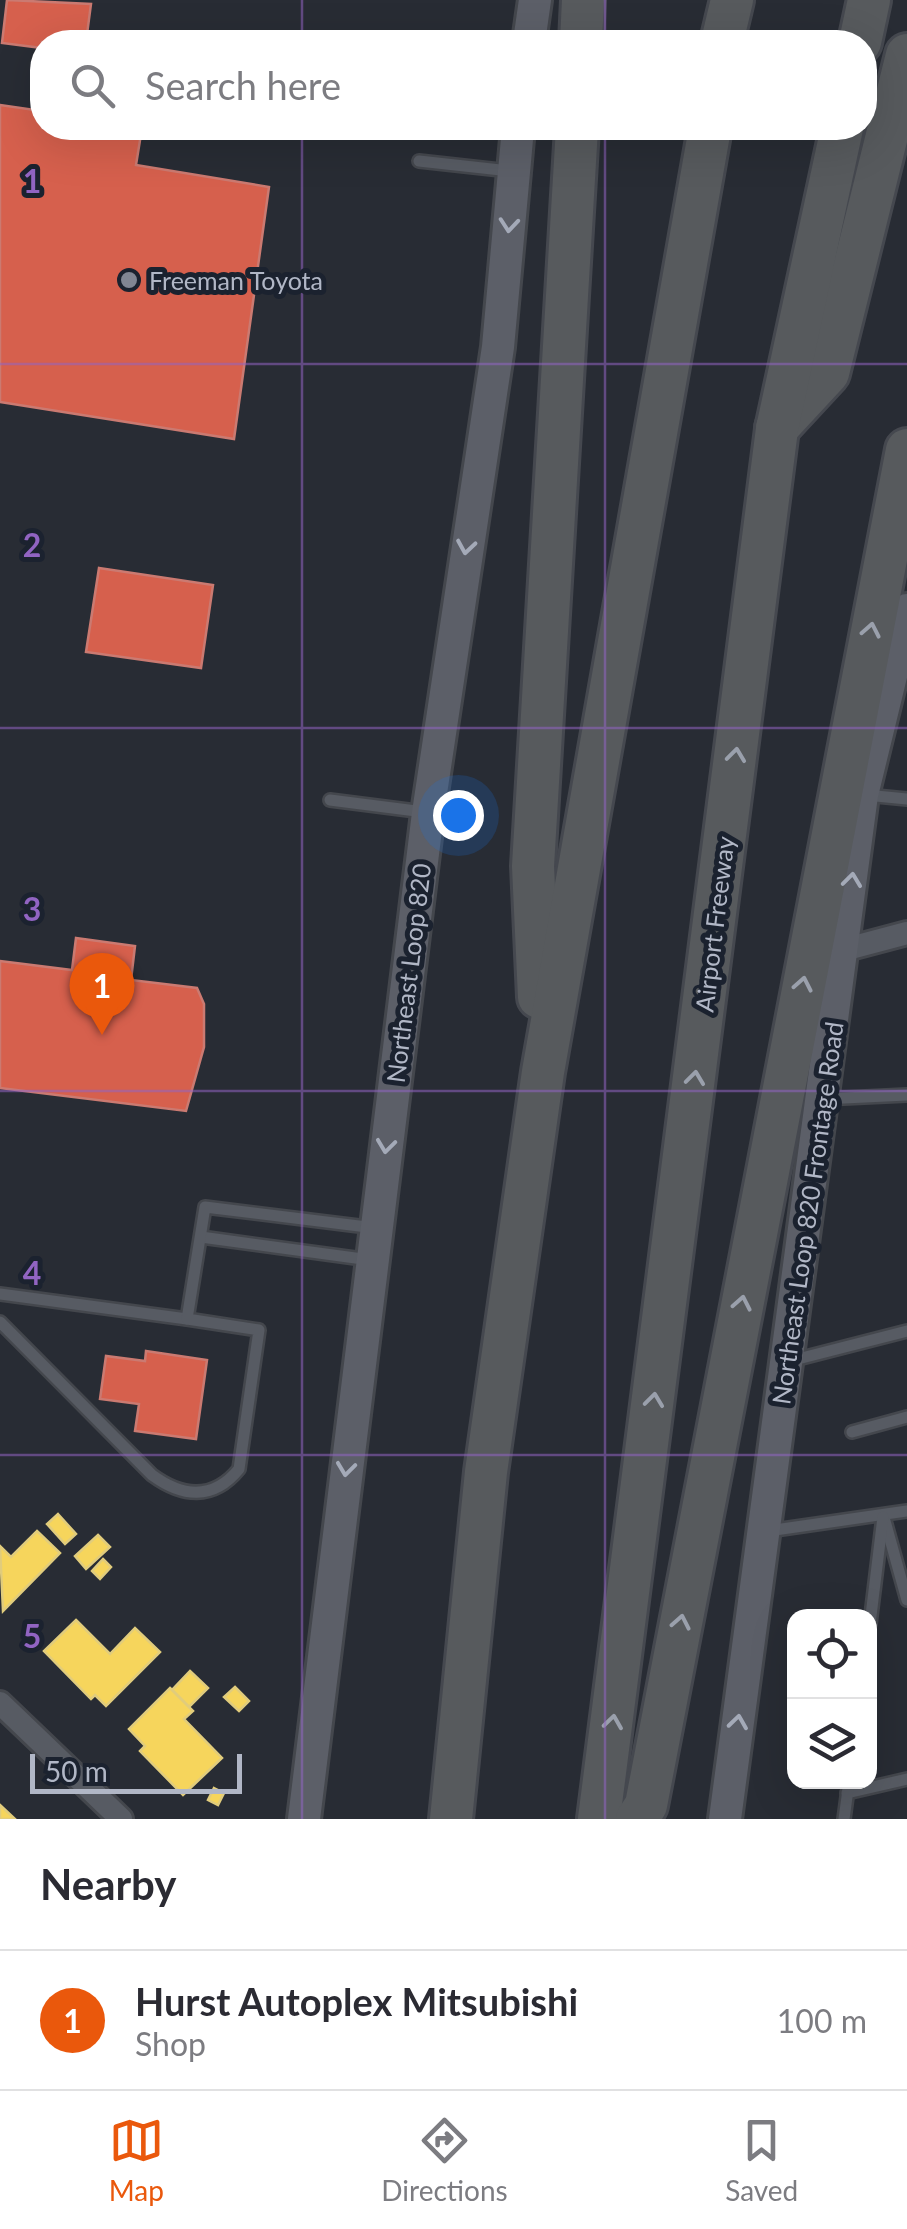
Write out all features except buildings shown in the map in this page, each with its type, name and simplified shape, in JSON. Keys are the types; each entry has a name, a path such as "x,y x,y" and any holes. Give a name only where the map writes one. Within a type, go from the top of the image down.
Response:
{"highway":[{"path":"582,30 583,0"},
{"path":"863,30 869,0"},
{"path":"777,429 828,373 907,55"},
{"path":"543,1072 532,866 576,140"},
{"path":"451,1819 486,1472 543,1072 708,140"},
{"name":"Airport Freeway","path":"599,1819 777,429 839,140"},
{"path":"637,1819 646,1805 907,450"}],"main road":[{"path":"531,30 535,0"},
{"name":"Northeast Loop 820","path":"304,1819 428,812 498,347 517,140"},
{"name":"Northeast Loop 820 Frontage Road","path":"725,1819 862,795 907,610"}],"street":[{"path":"843,950 907,934"},
{"path":"0,1702 121,1819"}],"lane":[{"path":"419,161 514,172"},
{"path":"862,795 907,798"},
{"path":"330,800 428,812"},
{"path":"823,1099 906,1095 907,1077"},
{"path":"187,1319 205,1207 373,1244"},
{"path":"200,1238 373,1244"},
{"path":"0,1294 259,1330 239,1470 226,1485 202,1494 176,1493 152,1474 0,1322"},
{"path":"787,1362 907,1331"},
{"path":"852,1432 907,1417"},
{"path":"764,1532 907,1511"},
{"path":"884,1517 907,1600"},
{"path":"872,1609 884,1517"},
{"path":"877,1783 907,1779"},
{"path":"844,1819 848,1789"}],"place":[{"name":"Freeman Toyota","path":"129,280"},
{"name":"Hurst Autoplex Mitsubishi","path":"102,1035"}]}
